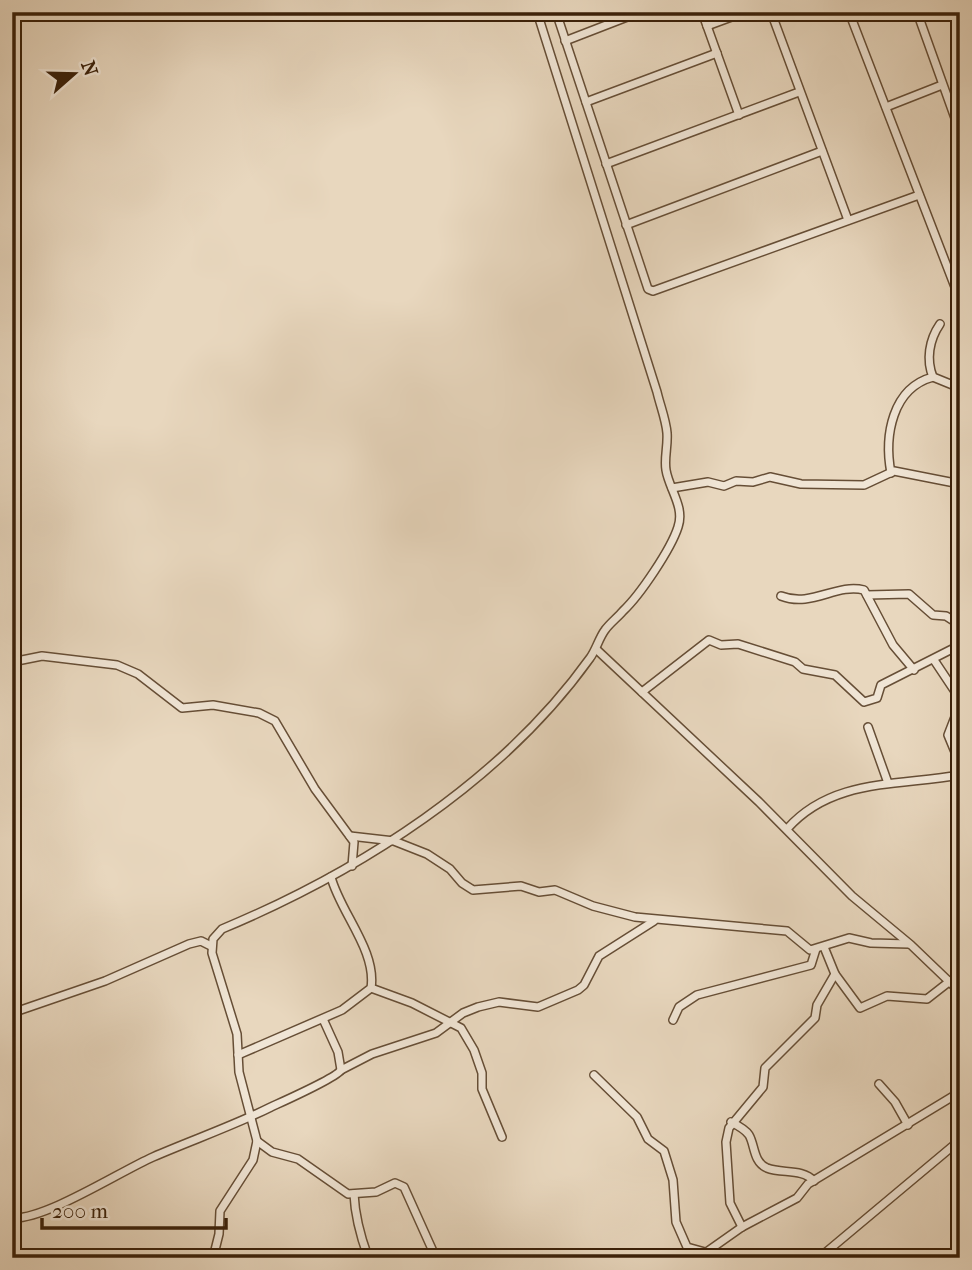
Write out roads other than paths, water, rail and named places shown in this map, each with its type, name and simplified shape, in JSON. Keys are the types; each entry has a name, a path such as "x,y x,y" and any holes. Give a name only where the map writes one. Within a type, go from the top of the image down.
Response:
{"street":[{"path":"211,946 222,929 295,898 315,883 352,866 394,841 445,804 515,741 565,688 596,649 603,632 648,579 677,529 678,505 666,470 667,432 657,392 537,12"},
{"path":"556,12 645,284 653,291 919,195"},
{"path":"702,12 739,115"},
{"path":"707,26 745,12"},
{"path":"771,12 848,220"},
{"path":"849,12 960,300"},
{"path":"934,12 918,15 960,132"},
{"path":"565,41 635,13"},
{"path":"586,102 717,53"},
{"path":"886,107 942,85"},
{"path":"606,163 799,92"},
{"path":"626,225 822,151"},
{"path":"933,377 928,361 933,335 940,324"},
{"path":"891,472 889,428 894,413 911,387 933,377 960,388"},
{"path":"672,488 708,482 724,486 736,481 753,482 770,477 801,484 864,485 891,472 960,484"},
{"path":"782,596 798,602 860,589 867,596 893,645 914,670"},
{"path":"642,692 709,640 721,645 738,643 795,662 803,669 835,675 863,702 877,698 881,685 959,645 957,624 946,616 933,615 909,594 867,596"},
{"path":"596,649 787,829 852,896 960,992"},
{"path":"12,662 42,656 117,664 138,674 182,708 214,705 270,717 280,726 315,789 356,846 352,866"},
{"path":"934,660 960,702 948,735 960,764"},
{"path":"868,727 888,783"},
{"path":"955,752 960,744"},
{"path":"787,829 799,815 836,793 888,783 960,775"},
{"path":"350,836 394,841 427,854 450,869 461,883 473,890 521,886 534,891 555,890 593,906 655,920 689,920 787,930 807,949 820,948 849,938 871,943 909,944"},
{"path":"238,1055 342,1010 371,988 372,975 364,948 331,877"},
{"path":"12,1218 34,1216 72,1199 152,1157 252,1116 336,1076 341,1070 373,1054 436,1033 463,1013 495,1002 532,1008 578,990 584,985 598,956 655,920"},
{"path":"12,1013 105,981 189,944 201,941 211,946 237,1034 240,1079 257,1141 253,1160 220,1211 219,1234 213,1258"},
{"path":"820,948 860,1008 887,996 928,999 950,981"},
{"path":"673,1020 678,1007 697,995 811,965 820,948"},
{"path":"738,1227 730,1203 727,1158 726,1142 731,1122 763,1087 765,1068 815,1018 817,1005 835,974"},
{"path":"371,988 412,1003 461,1028 474,1051 482,1073 482,1089 502,1137"},
{"path":"323,1019 338,1052 341,1070"},
{"path":"594,1075 637,1117 648,1139 664,1151 673,1180 679,1234 687,1247 707,1255"},
{"path":"879,1084 895,1102 908,1125"},
{"path":"698,1258 707,1255 738,1227 797,1198 814,1181 960,1092"},
{"path":"731,1122 750,1136 754,1152 763,1165 786,1173 806,1174 814,1181"},
{"path":"819,1258 960,1140"},
{"path":"257,1141 272,1152 298,1159 332,1184 354,1194 376,1192 396,1183 404,1187 436,1258"},
{"path":"354,1194 358,1216 356,1224 368,1257"}]}
